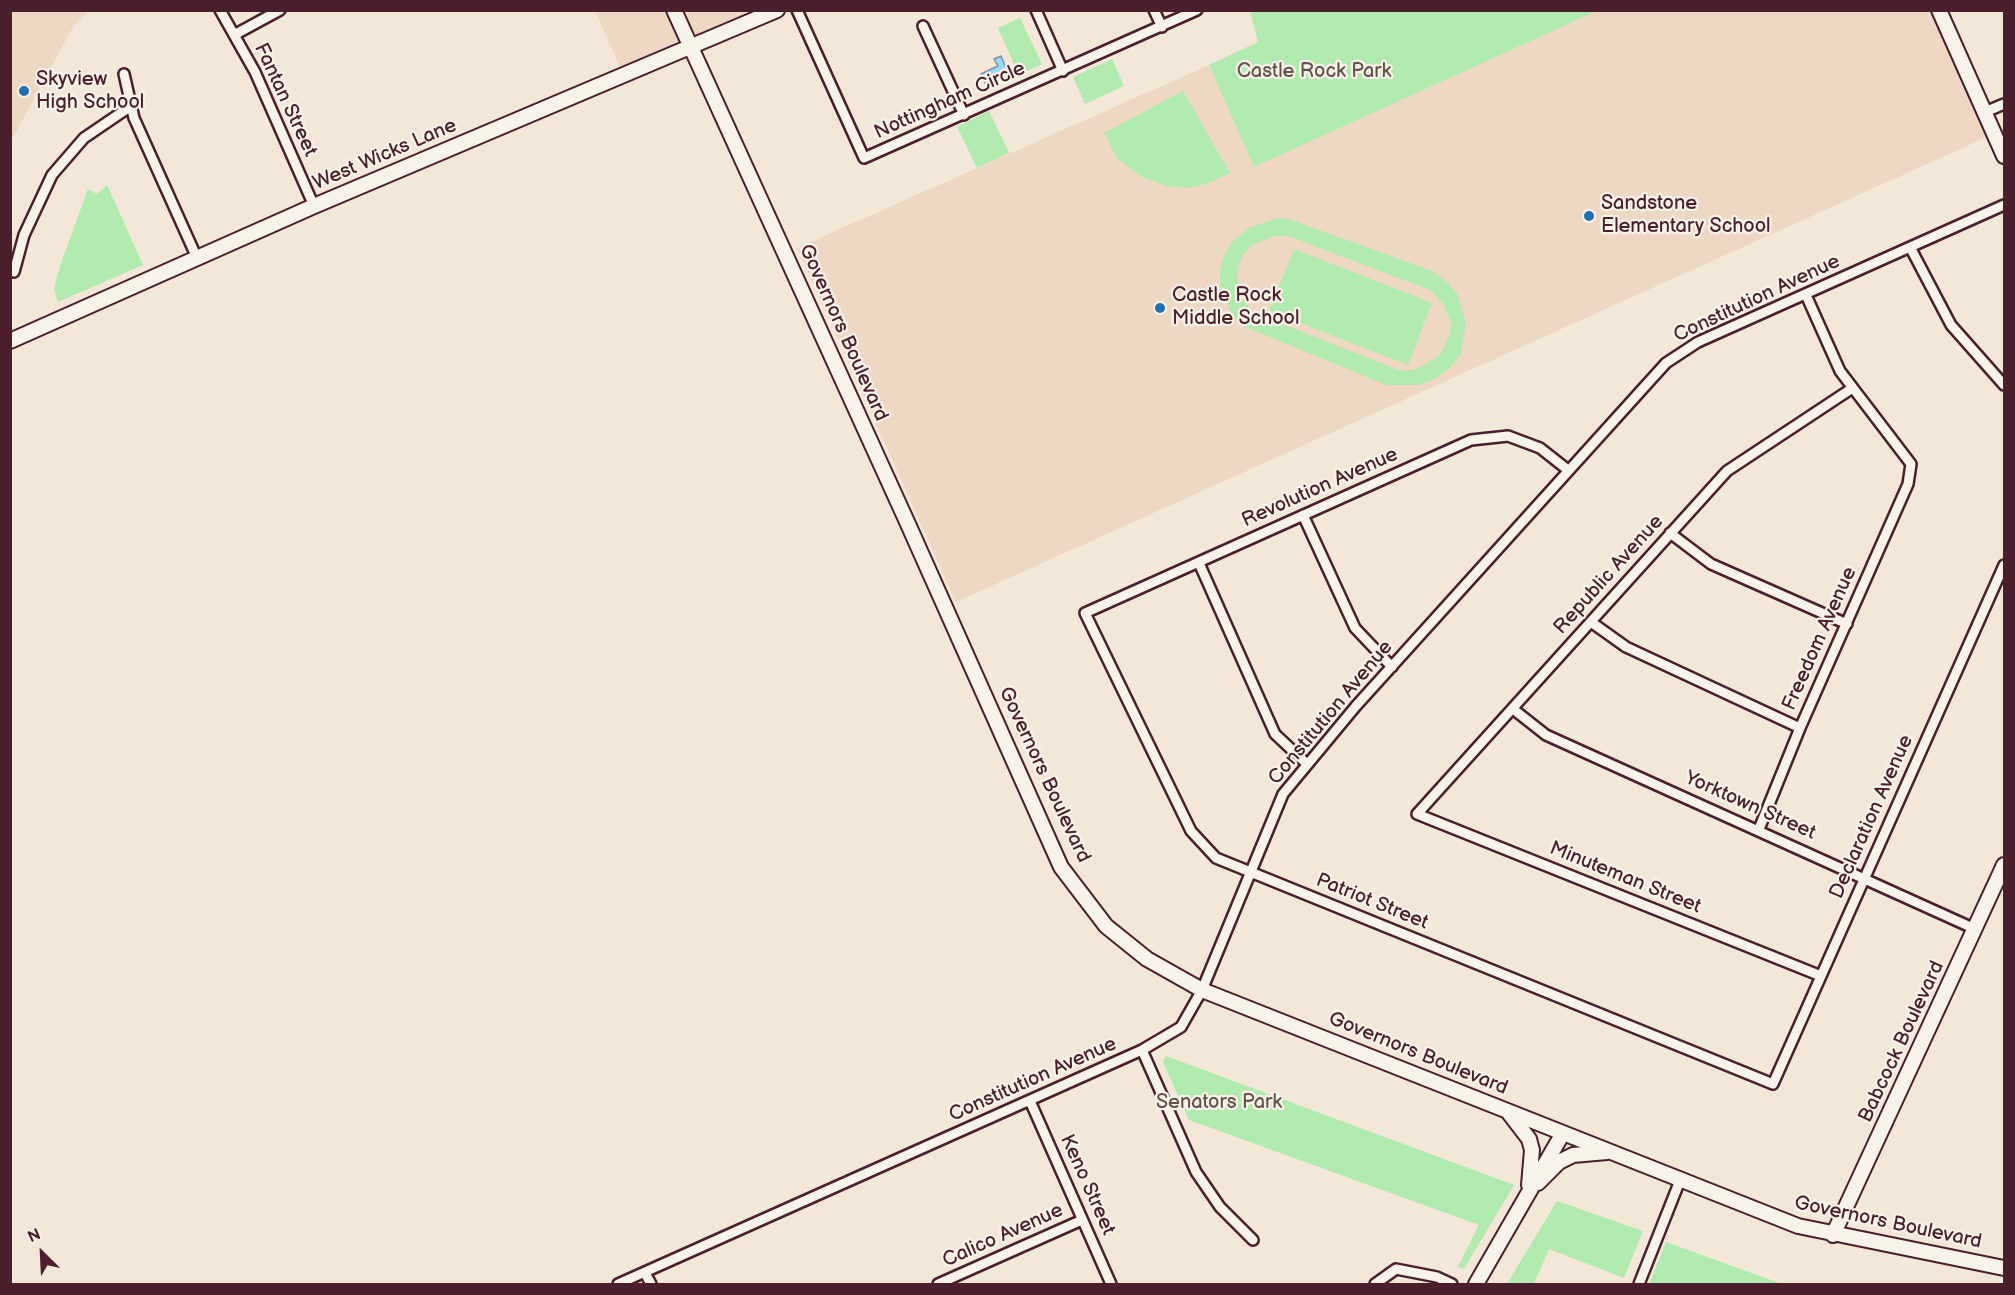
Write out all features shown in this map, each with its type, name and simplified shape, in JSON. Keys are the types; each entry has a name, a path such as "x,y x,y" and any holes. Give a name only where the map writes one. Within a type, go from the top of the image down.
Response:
{"main road":[{"name":"Governors Boulevard","path":"674,10 1061,867 1106,926 1147,959 1202,990 1798,1226 1833,1235 2004,1268"},
{"name":"West Wicks Lane","path":"10,341 314,206 691,49 777,10"},
{"path":"1939,10 2004,156"},
{"name":"Babcock Boulevard","path":"1833,1235 2004,865"},
{"path":"1507,1111 1529,1139 1532,1150 1528,1193"},
{"path":"1476,1284 1563,1133"},
{"path":"1528,1193 1559,1162 1573,1155 1610,1151"}],"street":[{"name":"Fantan Street","path":"220,10 255,72 314,206"},
{"path":"234,35 280,10"},
{"name":"Nottingham Circle","path":"797,10 864,158 1197,10"},
{"path":"1036,10 1063,71"},
{"path":"1154,10 1162,27"},
{"path":"923,26 964,115"},
{"path":"124,74 131,106 197,258"},
{"path":"1985,112 2004,104"},
{"path":"14,272 24,235 52,175 84,138 131,106"},
{"name":"Constitution Avenue","path":"618,1284 1142,1050 1180,1027 1202,990 1284,794 1307,764 1392,667 1666,363 1698,342 2004,205"},
{"path":"1910,247 1951,325 2004,385"},
{"path":"1806,295 1840,371 1851,389"},
{"name":"Freedom Avenue","path":"1759,829 1800,728 1908,484 1911,464 1851,389"},
{"name":"Republic Avenue","path":"1417,814 1727,471 1851,389"},
{"name":"Revolution Avenue","path":"1085,613 1471,440 1508,436 1540,448 1568,470"},
{"path":"1303,515 1355,628 1392,667"},
{"path":"1670,533 1711,564 1847,624"},
{"path":"1199,563 1275,734 1307,764"},
{"name":"Declaration Avenue","path":"1773,1083 2004,565"},
{"name":"Patriot Street","path":"1085,613 1191,831 1216,858 1773,1083"},
{"path":"1591,622 1626,647 1800,728"},
{"name":"Yorktown Street","path":"1514,709 1546,735 1759,829 1863,879 1976,929"},
{"name":"Minuteman Street","path":"1417,814 1821,976"},
{"path":"1142,1050 1196,1172 1220,1207 1254,1240"},
{"name":"Keno Street","path":"1030,1101 1111,1284"},
{"path":"1639,1284 1681,1178"},
{"name":"Calico Avenue","path":"939,1284 1082,1220"},
{"path":"1375,1284 1396,1269 1437,1277 1452,1284"},
{"path":"645,1273 651,1284"}],"shaded area":[{"name":"Skyview High School","path":"11,10 89,11 73,27 11,141"},
{"path":"595,11 777,11 625,78"},
{"path":"1597,11 1930,11 1987,137 956,602 797,248 1209,65 1255,166"}],"green space":[{"name":"Castle Rock Park","path":"1250,11 1597,11 1254,167 1209,65 1258,42"},
{"path":"1020,18 1042,64 1019,75 998,28"},
{"path":"1112,59 1124,86 1085,104 1073,77"},
{"path":"1183,91 1230,173 1206,184 1187,188 1166,186 1140,176 1117,158 1104,133"},
{"path":"989,111 1009,153 977,168 957,127"},
{"path":"107,185 143,265 58,302 54,289 60,266 88,189 97,194"},
{"path":"1277,218 1289,219 1432,271 1457,293 1466,323 1461,353 1451,367 1438,377 1419,385 1386,385 1243,326 1232,315 1220,286 1220,269 1224,256 1233,241 1249,228","holes":["1275,236 1288,236 1430,290 1444,305 1451,323 1450,334 1440,355 1419,368 1407,371 1396,369 1254,313 1240,296 1237,269 1243,255 1252,245"]},
{"path":"1294,249 1432,303 1408,365 1269,311"},
{"name":"Senators Park","path":"1166,1056 1514,1185 1464,1269 1458,1267 1479,1225 1189,1120 1163,1062"},
{"path":"1557,1201 1643,1231 1624,1278 1549,1249 1534,1284 1507,1284"},
{"path":"1666,1242 1782,1284 1649,1284"}],"water":[{"path":"1001,56 1008,73 985,83 981,74 998,66 994,59"}],"place":[{"name":"Skyview High School","path":"24,91"},
{"name":"Sandstone Elementary School","path":"1589,216"},
{"name":"Castle Rock Middle School","path":"1160,308"}]}
